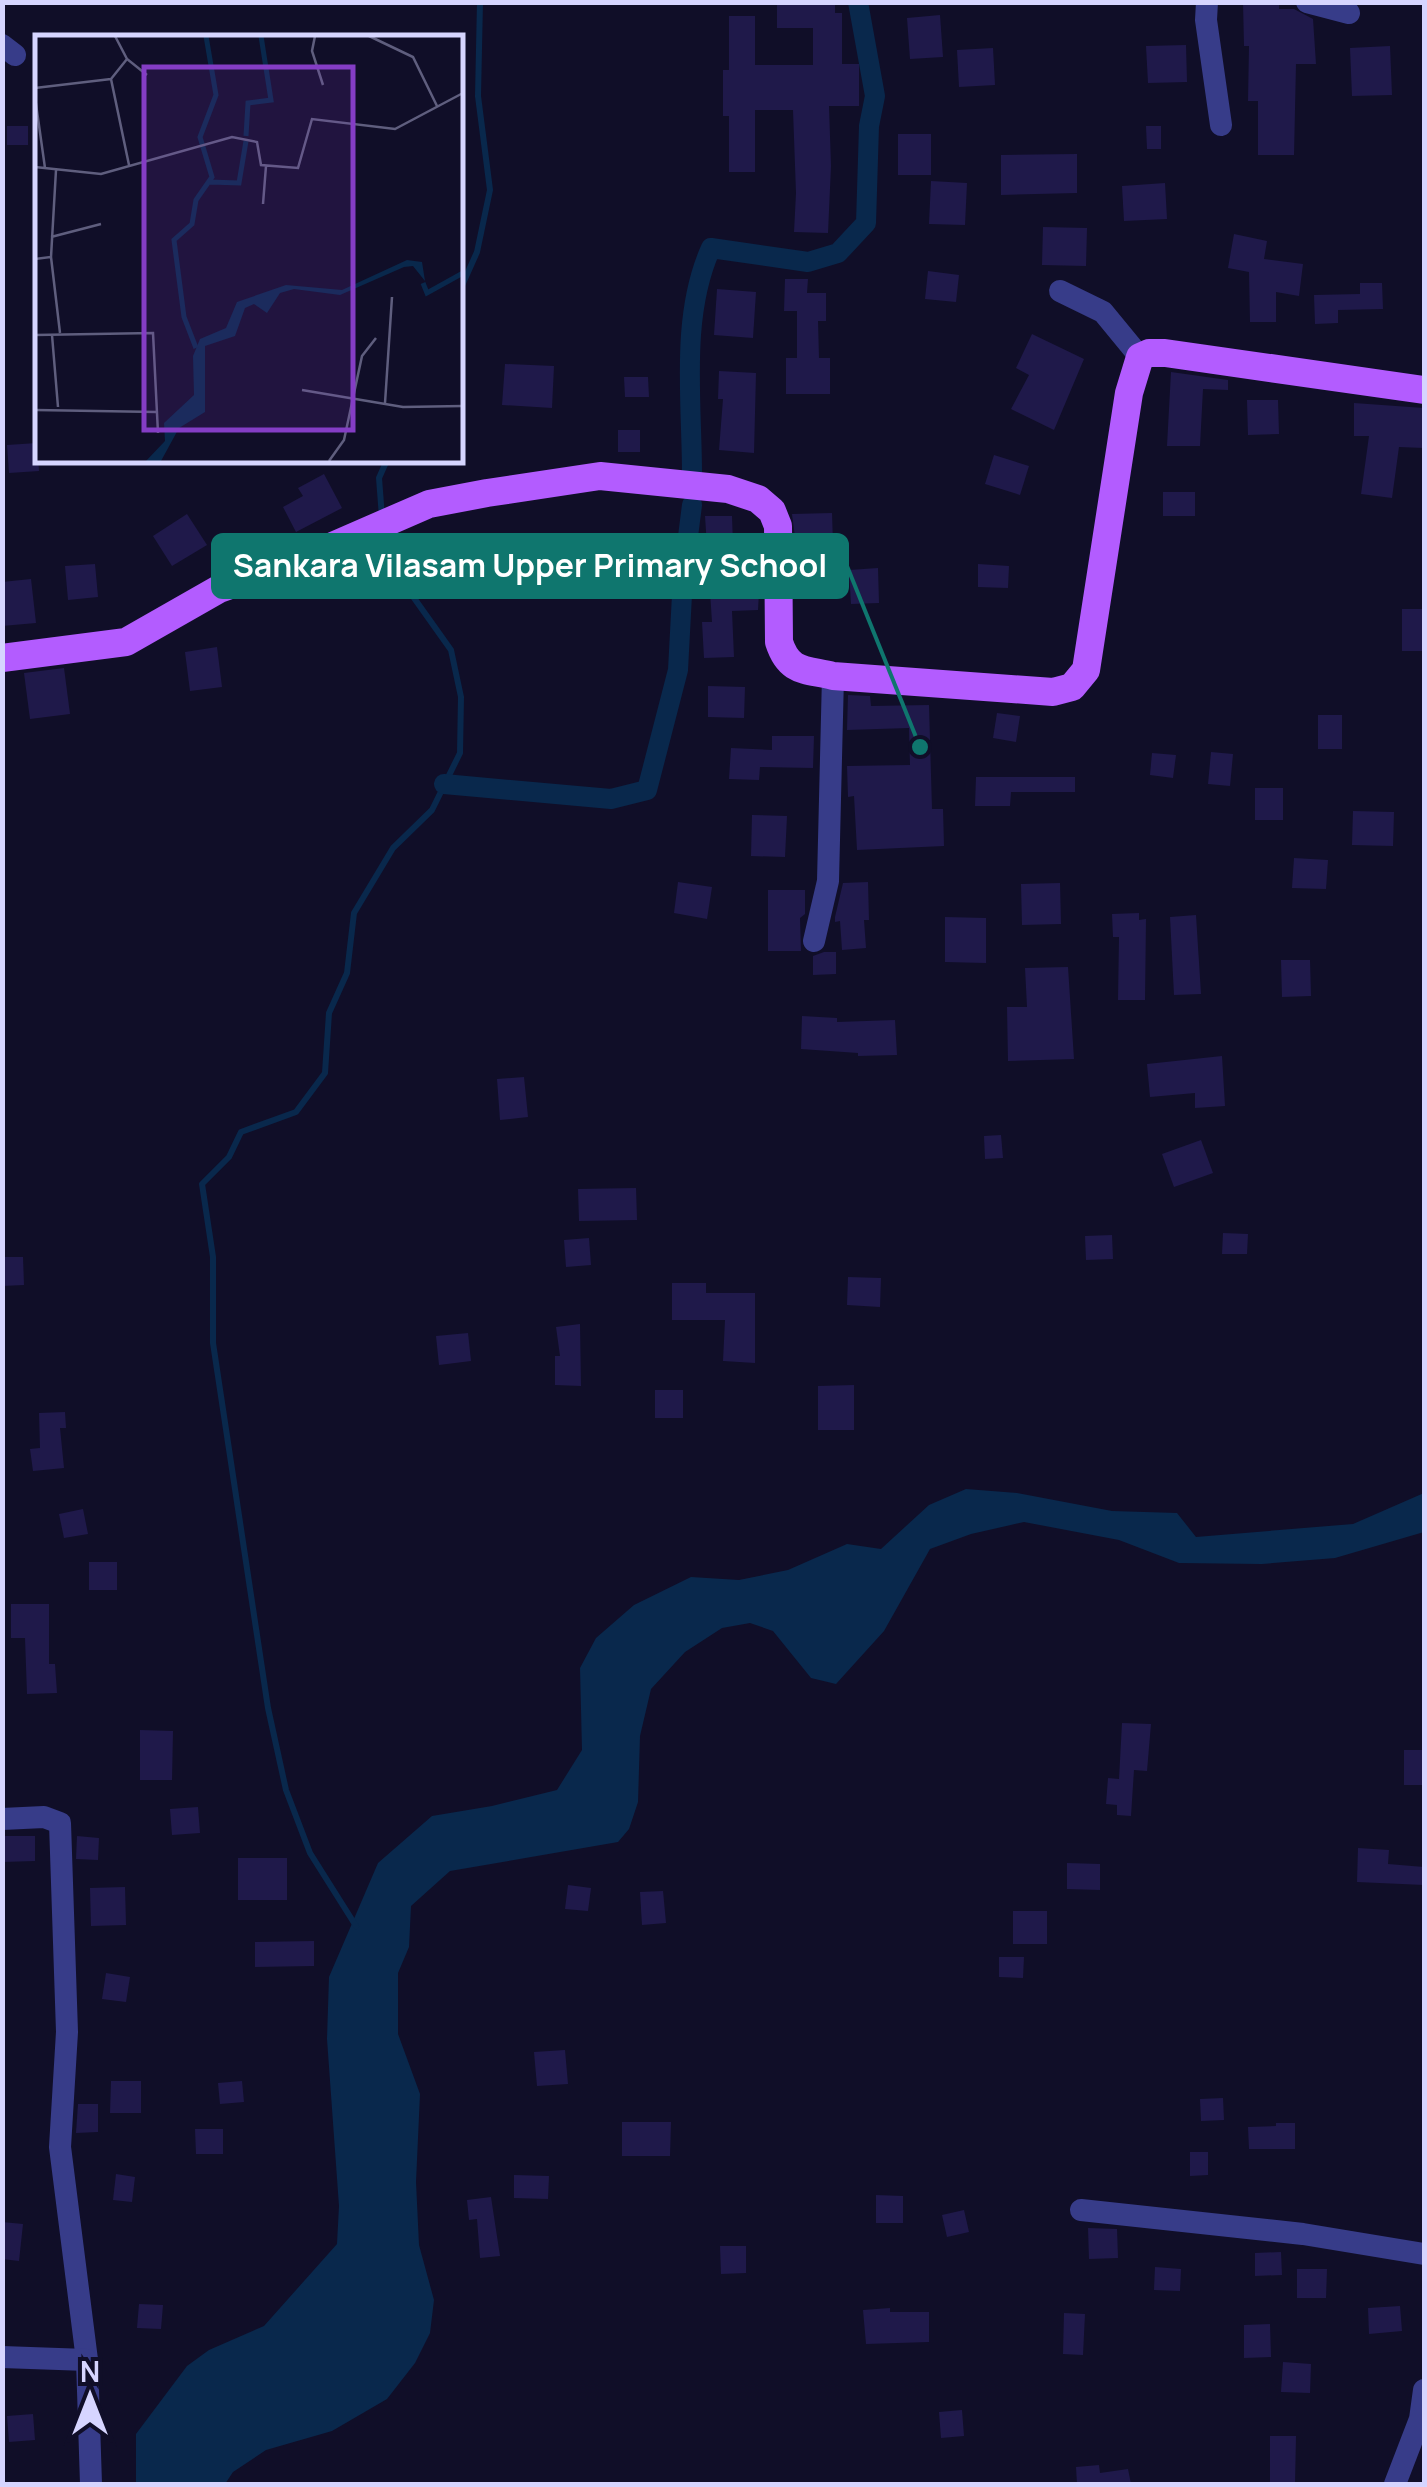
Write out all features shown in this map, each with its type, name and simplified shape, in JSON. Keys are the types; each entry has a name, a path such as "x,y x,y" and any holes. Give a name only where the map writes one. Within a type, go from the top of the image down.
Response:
{"main road":[{"path":"2,658 126,642 219,589 298,561 429,504 600,476 728,490 758,499 772,510 778,526 778,642 784,657 798,669 834,676 1053,692 1072,687 1086,670 1129,393 1140,358 1149,352 1165,353 1424,390"}],"street":[{"path":"1207,2 1206,20 1221,125"},
{"path":"1307,2 1349,13"},
{"path":"1060,292 1103,312 1140,358"},
{"path":"814,941 828,881 834,676"},
{"path":"2,1819 44,1818 60,1822 66,2032 60,2147 87,2360 91,2484"},
{"path":"1081,2210 1303,2234 1424,2254"},
{"path":"2,2357 87,2360"},
{"path":"1395,2484 1420,2419 1424,2390"}],"water":[{"path":"966,1489 1017,1493 1112,1511 1177,1513 1196,1537 1353,1524 1424,1493 1424,1532 1335,1558 1262,1564 1179,1563 1119,1540 1024,1522 971,1534 930,1549 884,1631 836,1684 811,1678 773,1631 750,1623 722,1628 685,1652 651,1689 640,1736 638,1802 629,1829 618,1842 450,1871 411,1906 409,1947 398,1973 398,2034 420,2094 416,2182 419,2245 434,2300 430,2333 415,2363 387,2399 332,2431 266,2450 233,2472 225,2484 136,2484 136,2434 187,2366 209,2350 264,2326 337,2244 339,2206 327,2039 329,1977 378,1863 432,1816 557,1790 582,1750 580,1668 596,1638 634,1605 691,1577 739,1580 788,1570 847,1544 881,1549 929,1505"}],"building":[{"path":"777,2 835,2 835,13 842,13 842,64 859,64 859,106 829,106 828,233 794,232 793,110 755,110 755,172 729,172 729,116 723,116 723,70 729,70 729,16 755,16 755,65 813,65 813,28 777,28"},
{"path":"1243,2 1279,2 1279,9 1294,9 1313,19 1316,64 1296,64 1294,155 1258,155 1258,101 1248,101 1249,46 1244,46"},
{"path":"940,15 943,57 910,59 907,18"},
{"path":"1186,45 1187,82 1148,83 1146,46"},
{"path":"1390,46 1392,95 1352,96 1350,48"},
{"path":"993,48 995,85 959,87 957,50"},
{"path":"7,126 28,126 28,145 7,145"},
{"path":"1146,126 1161,126 1161,149 1147,149"},
{"path":"898,134 931,134 931,175 898,175"},
{"path":"1077,154 1077,193 1001,195 1001,155"},
{"path":"931,181 967,183 965,225 929,224"},
{"path":"1165,183 1167,219 1124,221 1122,186"},
{"path":"1043,227 1087,228 1086,266 1042,265"},
{"path":"1234,234 1267,241 1264,259 1303,264 1299,296 1276,292 1276,322 1250,322 1249,272 1228,268"},
{"path":"928,271 959,275 956,302 925,299"},
{"path":"785,279 808,279 807,293 826,293 826,321 818,321 819,358 830,358 830,394 786,394 786,358 797,358 797,311 784,311"},
{"path":"1360,283 1382,283 1383,309 1338,310 1338,323 1315,324 1314,295 1360,294"},
{"path":"717,289 756,292 753,338 714,335"},
{"path":"1032,334 1084,359 1054,430 1011,409 1029,375 1016,368"},
{"path":"505,364 554,366 552,408 502,405"},
{"path":"719,371 756,373 754,453 719,450 723,399 718,399"},
{"path":"1171,372 1228,380 1228,390 1203,389 1200,446 1167,446"},
{"path":"624,377 648,377 649,397 625,397"},
{"path":"1247,400 1278,400 1279,434 1248,435"},
{"path":"1354,403 1424,408 1424,448 1399,447 1392,498 1361,494 1369,436 1354,436"},
{"path":"618,430 640,430 640,452 618,452"},
{"path":"35,443 39,471 9,473 7,445"},
{"path":"994,455 1029,466 1020,495 985,484"},
{"path":"324,474 342,508 296,532 283,507 303,496 298,488"},
{"path":"1163,492 1195,492 1195,516 1163,516"},
{"path":"832,513 833,544 796,545 792,514"},
{"path":"187,514 207,545 172,566 153,536"},
{"path":"705,516 732,516 734,574 760,575 758,610 732,611 734,657 704,658 702,622 712,622"},
{"path":"95,564 98,597 68,600 65,566"},
{"path":"978,564 1009,566 1008,588 978,587"},
{"path":"878,568 879,603 851,604 849,570"},
{"path":"31,579 36,623 2,626 2,582"},
{"path":"1402,609 1424,609 1424,651 1402,651"},
{"path":"217,647 222,687 190,691 185,652"},
{"path":"64,668 70,714 30,719 24,673"},
{"path":"708,686 745,687 744,718 708,717"},
{"path":"848,695 870,696 871,706 929,705 932,809 943,809 944,846 857,850 854,796 848,797 847,766 910,765 909,728 847,730"},
{"path":"997,713 1020,716 1016,742 993,738"},
{"path":"1318,715 1342,715 1342,749 1318,749"},
{"path":"772,736 814,736 813,768 760,767 759,780 729,779 731,748 772,750"},
{"path":"1211,752 1233,754 1230,786 1208,784"},
{"path":"1152,753 1176,755 1173,778 1150,775"},
{"path":"976,777 1075,777 1075,792 1011,792 1010,806 975,806"},
{"path":"1255,788 1283,788 1283,820 1255,820"},
{"path":"1353,811 1394,812 1393,846 1352,845"},
{"path":"752,815 787,816 785,857 751,856"},
{"path":"1294,858 1328,860 1326,889 1292,888"},
{"path":"678,882 712,887 707,919 674,913"},
{"path":"868,882 866,948 842,950 840,921 835,922 835,917 843,883"},
{"path":"1060,883 1061,924 1022,925 1021,884"},
{"path":"768,890 805,890 805,914 800,918 801,951 768,951"},
{"path":"1139,913 1139,920 1146,919 1145,1000 1118,1000 1119,937 1113,937 1112,914"},
{"path":"1196,915 1201,994 1174,995 1170,917"},
{"path":"945,917 986,918 986,963 945,962"},
{"path":"836,952 836,974 813,975 813,956"},
{"path":"1281,960 1310,960 1311,996 1282,997"},
{"path":"1068,967 1074,1059 1008,1061 1007,1007 1027,1007 1025,968"},
{"path":"802,1016 837,1018 837,1022 895,1020 897,1055 858,1056 801,1049"},
{"path":"1222,1056 1225,1106 1195,1108 1195,1093 1150,1097 1147,1064"},
{"path":"524,1077 528,1117 500,1120 497,1079"},
{"path":"1001,1135 1003,1158 985,1159 984,1136"},
{"path":"1201,1140 1213,1173 1174,1187 1162,1154"},
{"path":"636,1188 637,1220 579,1221 578,1189"},
{"path":"1223,1233 1248,1234 1247,1254 1222,1254"},
{"path":"1112,1235 1113,1259 1086,1260 1085,1236"},
{"path":"589,1238 591,1265 566,1267 564,1240"},
{"path":"2,1257 23,1257 24,1285 2,1286"},
{"path":"848,1277 881,1278 880,1307 847,1305"},
{"path":"672,1283 706,1283 706,1293 755,1293 755,1363 723,1361 725,1320 672,1320"},
{"path":"580,1324 581,1386 555,1385 555,1356 560,1356 556,1327"},
{"path":"468,1333 471,1361 439,1365 436,1336"},
{"path":"854,1385 854,1430 818,1430 818,1386"},
{"path":"655,1390 683,1390 683,1418 655,1418"},
{"path":"65,1412 66,1428 60,1428 64,1468 33,1471 30,1449 40,1448 39,1413"},
{"path":"83,1509 88,1534 64,1538 59,1514"},
{"path":"89,1562 117,1562 117,1590 89,1590"},
{"path":"11,1604 49,1604 49,1664 55,1664 57,1693 27,1694 25,1638 11,1638"},
{"path":"1122,1723 1151,1724 1147,1771 1134,1770 1131,1816 1117,1815 1117,1805 1106,1804 1108,1778 1119,1779"},
{"path":"140,1730 173,1731 172,1780 140,1780"},
{"path":"1404,1750 1424,1750 1424,1785 1404,1785"},
{"path":"198,1807 200,1833 172,1835 170,1809"},
{"path":"2,1836 35,1836 35,1861 2,1862"},
{"path":"77,1836 99,1838 98,1860 76,1859"},
{"path":"1358,1848 1389,1850 1388,1864 1424,1867 1424,1885 1357,1882"},
{"path":"238,1858 287,1858 287,1900 238,1900"},
{"path":"1067,1863 1100,1864 1100,1890 1067,1889"},
{"path":"568,1885 591,1888 588,1911 565,1909"},
{"path":"125,1887 126,1925 91,1926 90,1888"},
{"path":"663,1891 666,1923 642,1925 640,1892"},
{"path":"1013,1911 1047,1911 1047,1944 1013,1944"},
{"path":"314,1941 314,1966 255,1967 255,1942"},
{"path":"999,1957 1024,1957 1023,1978 999,1977"},
{"path":"106,1973 130,1977 126,2002 102,1999"},
{"path":"565,2050 568,2084 537,2086 534,2052"},
{"path":"111,2081 141,2081 141,2113 110,2113"},
{"path":"242,2081 244,2102 220,2104 218,2083"},
{"path":"1223,2098 1224,2120 1201,2121 1200,2099"},
{"path":"78,2104 98,2104 98,2132 76,2133"},
{"path":"622,2122 671,2122 670,2156 622,2156"},
{"path":"1295,2123 1295,2149 1249,2149 1248,2127"},
{"path":"195,2129 223,2129 223,2154 196,2154"},
{"path":"1190,2152 1208,2152 1208,2175 1190,2176"},
{"path":"116,2174 135,2177 132,2202 113,2200"},
{"path":"514,2175 549,2176 548,2199 514,2198"},
{"path":"876,2195 903,2196 903,2223 876,2223"},
{"path":"491,2197 500,2256 480,2258 477,2219 469,2220 467,2200"},
{"path":"964,2210 969,2232 947,2237 942,2215"},
{"path":"2,2222 23,2224 19,2261 2,2259"},
{"path":"1088,2228 1117,2229 1118,2258 1089,2259"},
{"path":"720,2246 746,2246 746,2273 721,2274"},
{"path":"1281,2252 1282,2275 1255,2276 1255,2253"},
{"path":"1155,2267 1181,2269 1180,2291 1154,2290"},
{"path":"1297,2269 1327,2269 1326,2298 1297,2298"},
{"path":"139,2304 163,2305 161,2329 137,2328"},
{"path":"1400,2306 1402,2331 1369,2334 1368,2308"},
{"path":"890,2308 890,2312 929,2312 929,2342 866,2344 863,2310"},
{"path":"1064,2313 1085,2314 1083,2355 1063,2354"},
{"path":"1270,2324 1271,2357 1244,2358 1244,2325"},
{"path":"1283,2362 1311,2364 1310,2393 1281,2392"},
{"path":"962,2410 964,2436 941,2438 939,2412"},
{"path":"33,2414 35,2440 9,2442 7,2416"},
{"path":"1270,2436 1296,2436 1295,2484 1270,2484"},
{"path":"1099,2465 1100,2473 1128,2469 1131,2484 1077,2484 1076,2467"}],"waterway":[{"path":"462,286 477,252 490,190 478,96 480,2"},
{"path":"692,474 691,330 701,274 711,248 808,262 838,253 866,223 869,126 875,96 858,2"},
{"path":"382,517 379,478 386,462"},
{"path":"444,784 611,799 647,790 678,670 692,505"},
{"path":"356,1926 310,1853 286,1790 268,1708 213,1343 213,1257 202,1184 229,1157 241,1132 296,1112 325,1073 329,1013 347,973 354,913 393,848 432,810 460,753 461,697 451,650 392,567 384,534"}],"place":[{"name":"Sankara Vilasam Upper Primary School","path":"920,747"}]}
